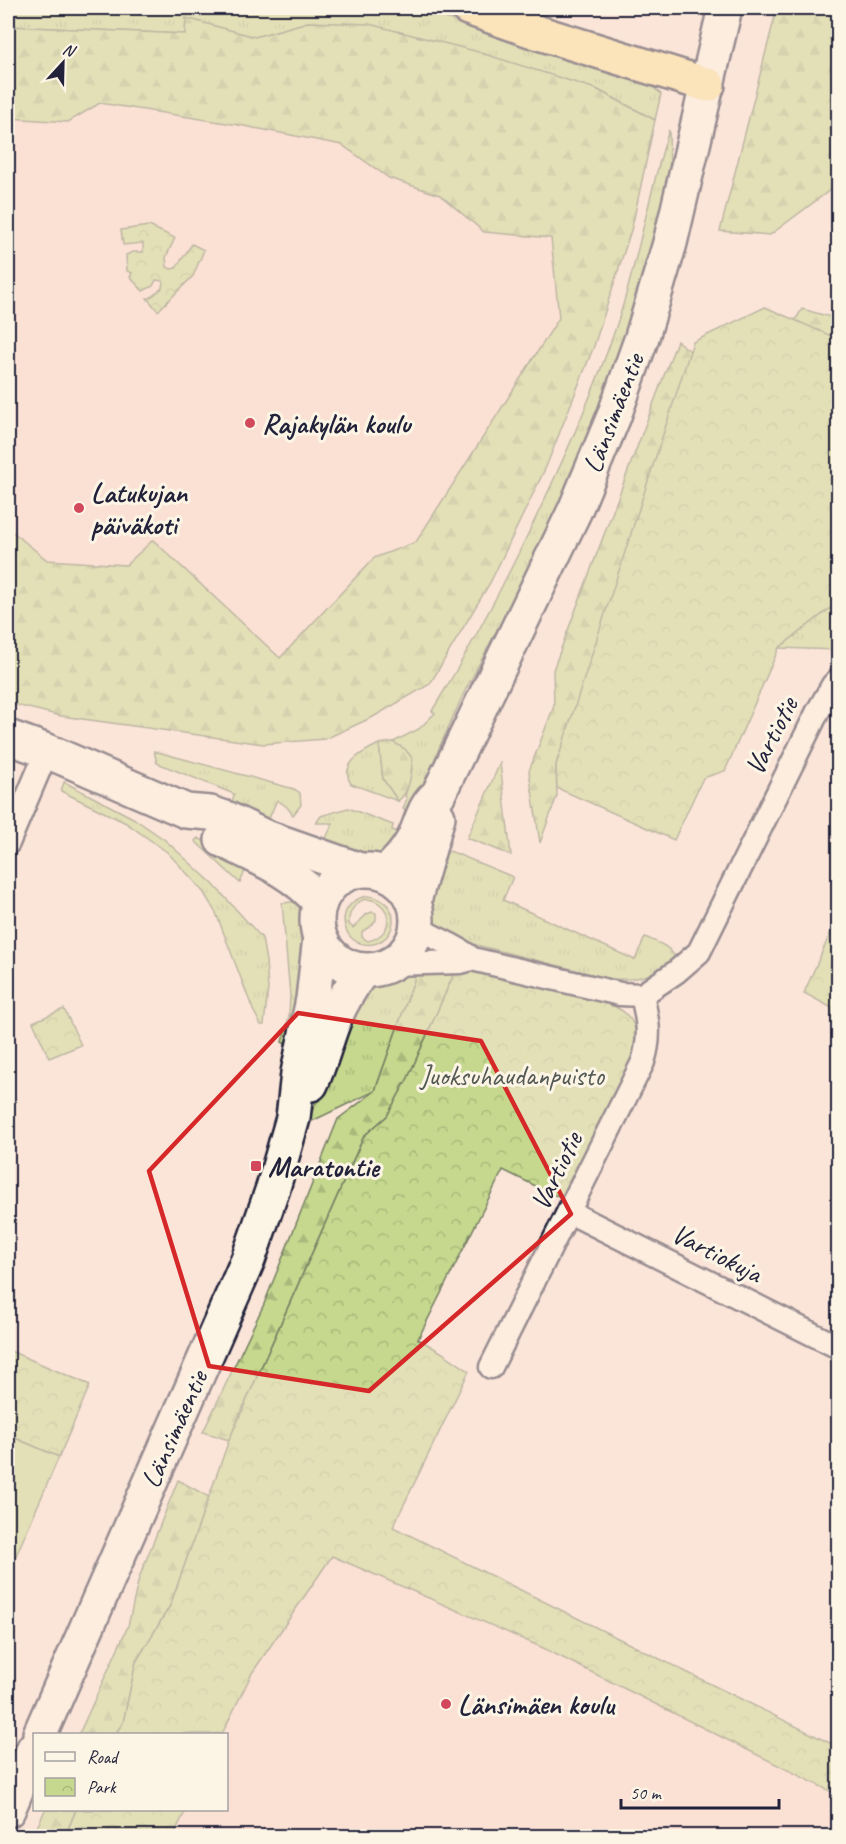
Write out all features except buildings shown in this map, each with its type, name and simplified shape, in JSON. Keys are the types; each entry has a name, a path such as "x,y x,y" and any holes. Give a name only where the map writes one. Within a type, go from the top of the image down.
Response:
{"highway":[{"path":"468,8 708,85"}],"main road":[{"name":"Länsimäentie","path":"372,872 396,863 413,840 429,804 438,795 575,510 614,416 660,278 691,157 725,8"},
{"path":"8,737 47,751 186,811 219,816 263,836 372,872 402,884 415,914 414,939 408,949 400,958 376,967 349,966 337,959 320,937 318,914 320,903 325,893 340,878 372,872"},
{"name":"Länsimäentie","path":"415,914 441,808 438,795"},
{"path":"186,811 202,830 294,877 320,903"},
{"name":"Länsimäentie","path":"40,1733 249,1260 293,1118 298,1073 313,999 320,937"},
{"name":"Länsimäentie","path":"293,1118 319,1067 336,1018 353,983 376,967"},
{"path":"8,1810 33,1750"}],"street":[{"name":"Vartiotie","path":"491,1367 643,1062 649,1034 648,1018 642,995 676,972 699,952 818,711 838,680"},
{"path":"8,843 47,751"},
{"path":"415,914 430,936 472,960"},
{"path":"376,967 472,960 620,994 642,995"},
{"name":"Vartiokuja","path":"569,1212 838,1347"}],"highlighted area":[{"path":"298,1013 481,1041 571,1214 369,1391 209,1366 149,1171"}],"shaded area":[{"name":"Rajakylän koulu","path":"100,103 239,125 342,145 389,178 440,195 484,232 551,238 559,318 416,542 374,558 280,658 153,540 126,565 47,560 8,528 8,118 68,122"},
{"name":"Länsimäen koulu","path":"332,1556 541,1647 838,1795 838,1836 173,1836 186,1811 228,1811 228,1733 222,1733 252,1673"}],"green space":[{"path":"8,8 418,8 503,39 632,76 648,83 661,94 655,120 596,89 308,22 255,37 186,19 185,34 8,26"},
{"path":"777,8 838,8 838,184 770,235 720,231"},
{"path":"186,18 255,37 308,22 369,24 475,51 596,89 655,120 632,227 594,346 546,467 491,581 430,684 373,717 325,739 263,744 61,716 8,703 8,528 47,560 126,565 153,540 280,658 374,558 416,542 559,318 551,238 484,232 440,195 389,178 342,145 239,125 100,103 68,122 8,118 8,26 185,34"},
{"path":"669,130 670,171 661,219 635,317 564,502 464,693 439,748 414,814 403,809 412,770 393,742 419,729 435,713 432,711 492,605 562,462 596,381 624,303"},
{"path":"149,226 175,238 166,257 167,267 171,269 176,268 192,244 204,250 193,276 158,311 147,298 162,288 163,281 156,280 153,286 143,291 130,277 132,273 127,271 126,255 143,252 143,243 123,245 121,230"},
{"path":"765,307 838,339 838,602 779,648 725,771 703,778 674,840 557,788 556,765 693,342"},
{"path":"802,309 838,319 838,376 782,341"},
{"path":"677,341 701,359 580,709 558,758 556,765 557,796 540,843 529,771 554,706 553,670"},
{"path":"838,602 838,650 779,648"},
{"path":"393,742 405,749 412,758 408,787 398,801 383,779 379,744"},
{"path":"379,744 383,779 398,801 351,784 348,777 350,764 367,750"},
{"path":"154,751 294,789 300,793 301,805 293,815 277,800 266,825 231,807 234,794 157,763"},
{"path":"500,763 511,855 467,838"},
{"path":"64,782 133,818 165,840 213,884 262,938 268,989 264,1025 261,1025 253,1010 216,913 204,893 167,852 126,823 61,791"},
{"path":"348,808 393,825 392,830 407,835 386,855 370,860 322,847 333,823 316,823 321,816"},
{"path":"198,838 248,864 240,883 195,841"},
{"path":"439,850 447,853 450,851 513,877 503,900 635,960 645,937 667,947 675,958 646,976 611,979 449,938 435,926 426,907"},
{"path":"367,896 373,897 383,902 391,910 392,927 382,940 365,944 349,935 344,917 347,908 355,901","holes":["366,899 374,901 386,911 387,925 384,932 368,941 362,937 362,932 376,920 376,913 367,914 353,928 349,920 351,912 359,902"]},
{"path":"303,901 306,917 301,1014 293,1048 282,1042 289,1016 290,995 282,903"},
{"path":"838,916 838,1018 832,1015 832,1008 804,993"},
{"path":"456,969 408,1078 387,1116 364,1136 229,1440 203,1432 264,1304 338,1119 375,1091 417,972"},
{"name":"Juoksuhaudanpuisto","path":"456,969 536,985 611,1005 626,1014 637,1036 636,1052 565,1194 554,1195 503,1170 418,1339 469,1371 393,1527 838,1747 838,1795 541,1647 332,1556 252,1673 222,1733 116,1733 123,1723 136,1662 170,1606 229,1440 364,1136 387,1116 408,1078"},
{"path":"417,972 375,1091 308,1123 347,1016 371,982 389,976"},
{"path":"64,1009 81,1045 49,1058 33,1022"},
{"path":"8,1350 90,1385 59,1457 8,1435"},
{"path":"8,1435 59,1457 8,1574"},
{"path":"178,1480 209,1497 170,1606 136,1662 123,1723 116,1733 79,1733 128,1626 139,1578"},
{"path":"45,1811 76,1811 63,1836 33,1836"},
{"path":"76,1811 186,1811 173,1836 63,1836"}],"place":[{"name":"Rajakylän koulu","path":"250,423"},
{"name":"Latukujan päiväkoti","path":"79,508"},
{"name":"Maratontie","path":"256,1166"},
{"name":"Länsimäen koulu","path":"446,1704"}]}
